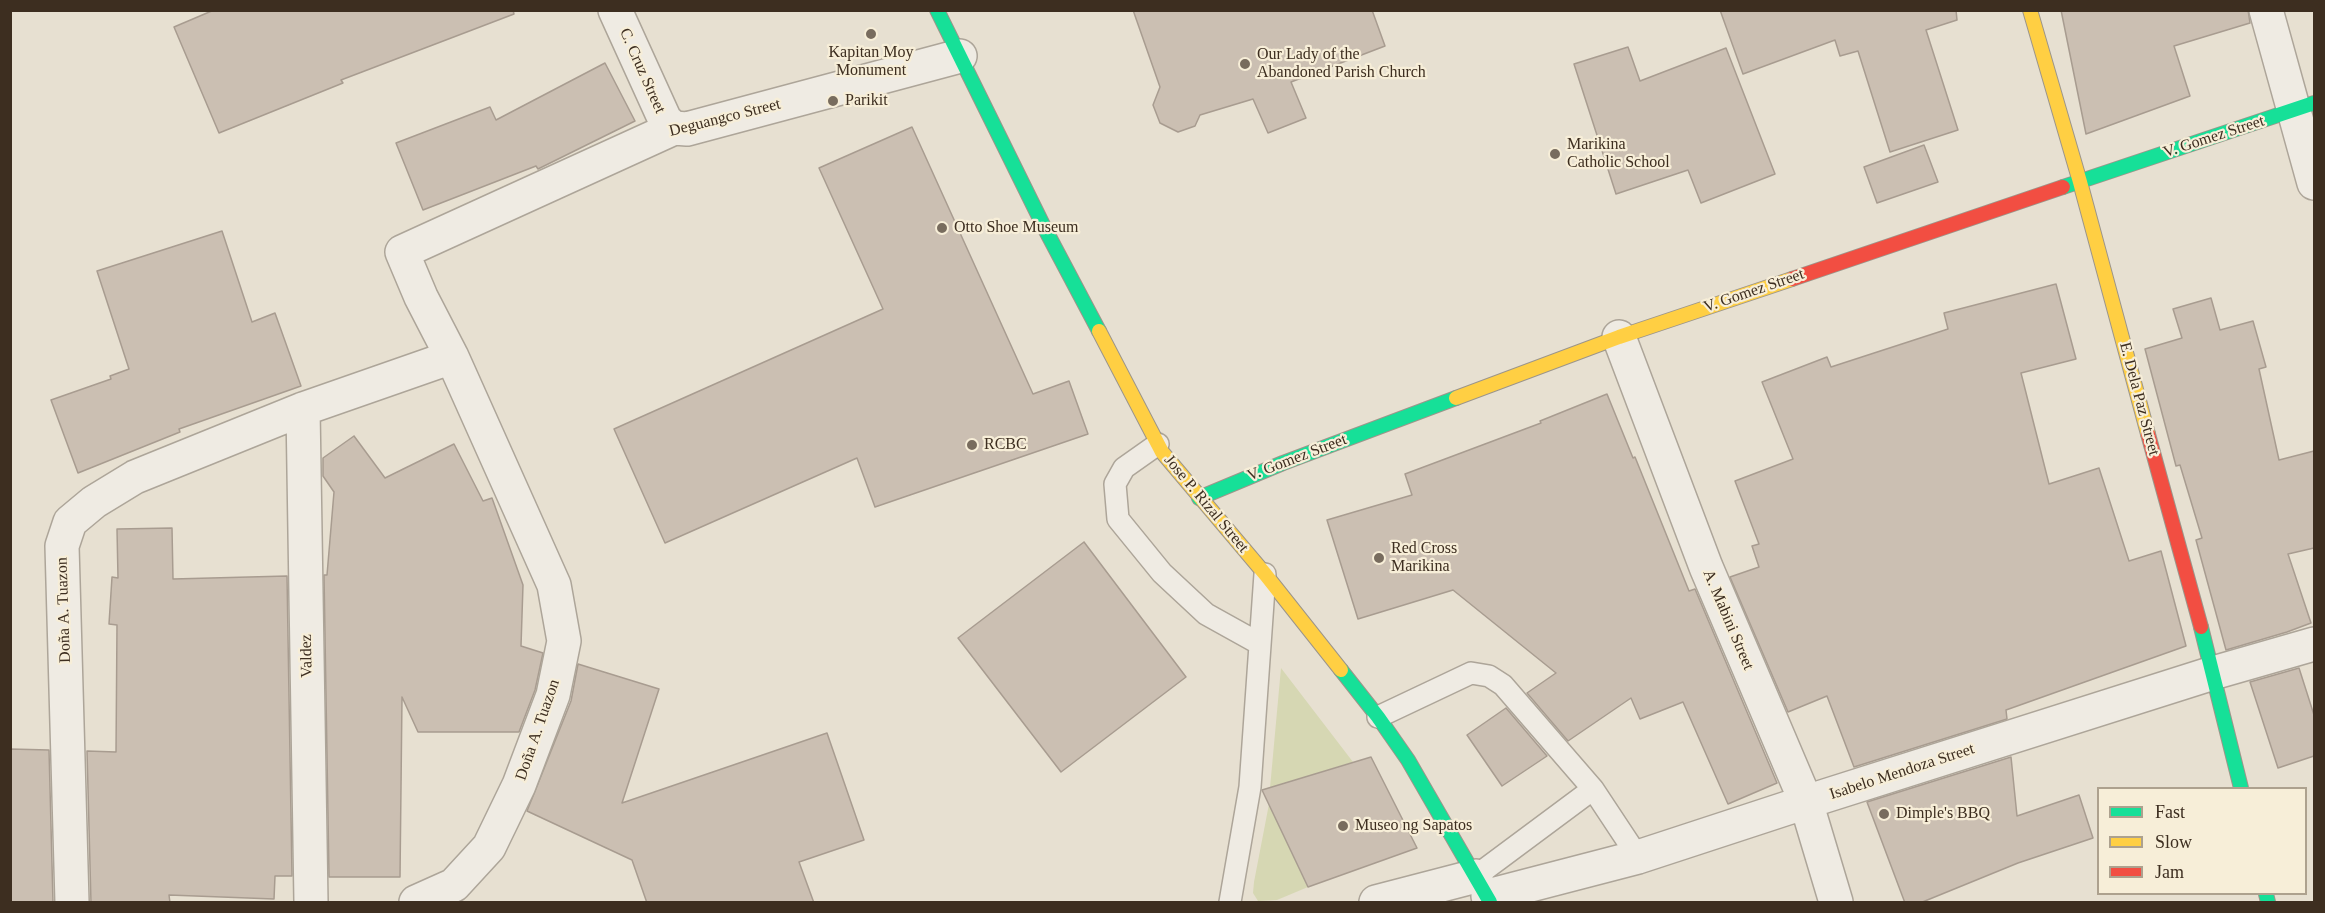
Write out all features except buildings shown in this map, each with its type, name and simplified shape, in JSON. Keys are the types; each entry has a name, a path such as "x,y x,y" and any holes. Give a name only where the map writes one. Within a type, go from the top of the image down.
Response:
{"street":[{"name":"C. Cruz Street","path":"615,10 665,120 674,128"},
{"name":"Jose P. Rizal Street","path":"937,10 1045,229 1162,452 1265,574 1378,717 1408,760 1485,892"},
{"name":"E. Dela Paz Street","path":"2030,10 2080,182 2213,673 2241,787"},
{"path":"2266,10 2304,107 2314,183"},
{"name":"Deguangco Street","path":"402,252 674,128 687,129 960,56"},
{"name":"V. Gomez Street","path":"1199,498 1294,459 1619,337 2304,107"},
{"name":"Doña A. Tuazon","path":"402,252 421,297 452,357 554,585 564,641 553,695 519,785 489,847 454,885 416,903"},
{"name":"A. Mabini Street","path":"1619,337 1706,567 1806,802 1836,903"},
{"name":"Doña A. Tuazon","path":"72,903 62,546 70,522 94,502 135,477 303,409 452,357"},
{"name":"Valdez","path":"303,409 311,903"},
{"name":"Isabelo Mendoza Street","path":"1376,903 1485,892 1638,858 1806,802 2213,673 2314,644"}],"lane":[{"path":"1158,444 1124,468 1115,484 1118,519 1162,573 1206,614 1260,644"},
{"path":"1230,903 1250,787 1265,574"},
{"path":"1378,717 1471,673 1488,676 1503,685 1593,789 1638,858"},
{"path":"1485,892 1593,789"}],"green space":[{"path":"1281,668 1353,762 1270,788"},
{"path":"1269,804 1308,887 1277,900 1258,901 1253,893 1254,882"}],"traffic: fast":[{"path":"937,10 1045,229 1099,331"},
{"path":"2063,187 2314,103"},
{"path":"1199,498 1283,463 1456,398"},
{"path":"2201,627 2241,787"},
{"path":"1341,670 1408,760 1490,902"},
{"path":"2266,895 2268,902"}],"traffic: slow":[{"path":"2030,10 2080,182 2148,434"},
{"path":"1456,398 1619,337 1792,279"},
{"path":"1099,331 1162,452 1265,574 1341,670"}],"traffic: jam":[{"path":"1792,279 2063,187"},
{"path":"2148,434 2201,627"}],"place":[{"name":"Kapitan Moy Monument","path":"871,34"},
{"name":"Our Lady of the Abandoned Parish Church","path":"1245,64"},
{"name":"Parikit","path":"833,101"},
{"name":"Marikina Catholic School","path":"1555,154"},
{"name":"Otto Shoe Museum","path":"942,228"},
{"name":"RCBC","path":"972,445"},
{"name":"Red Cross Marikina","path":"1379,558"},
{"name":"Dimple's BBQ","path":"1884,814"},
{"name":"Museo ng Sapatos","path":"1343,826"}]}
